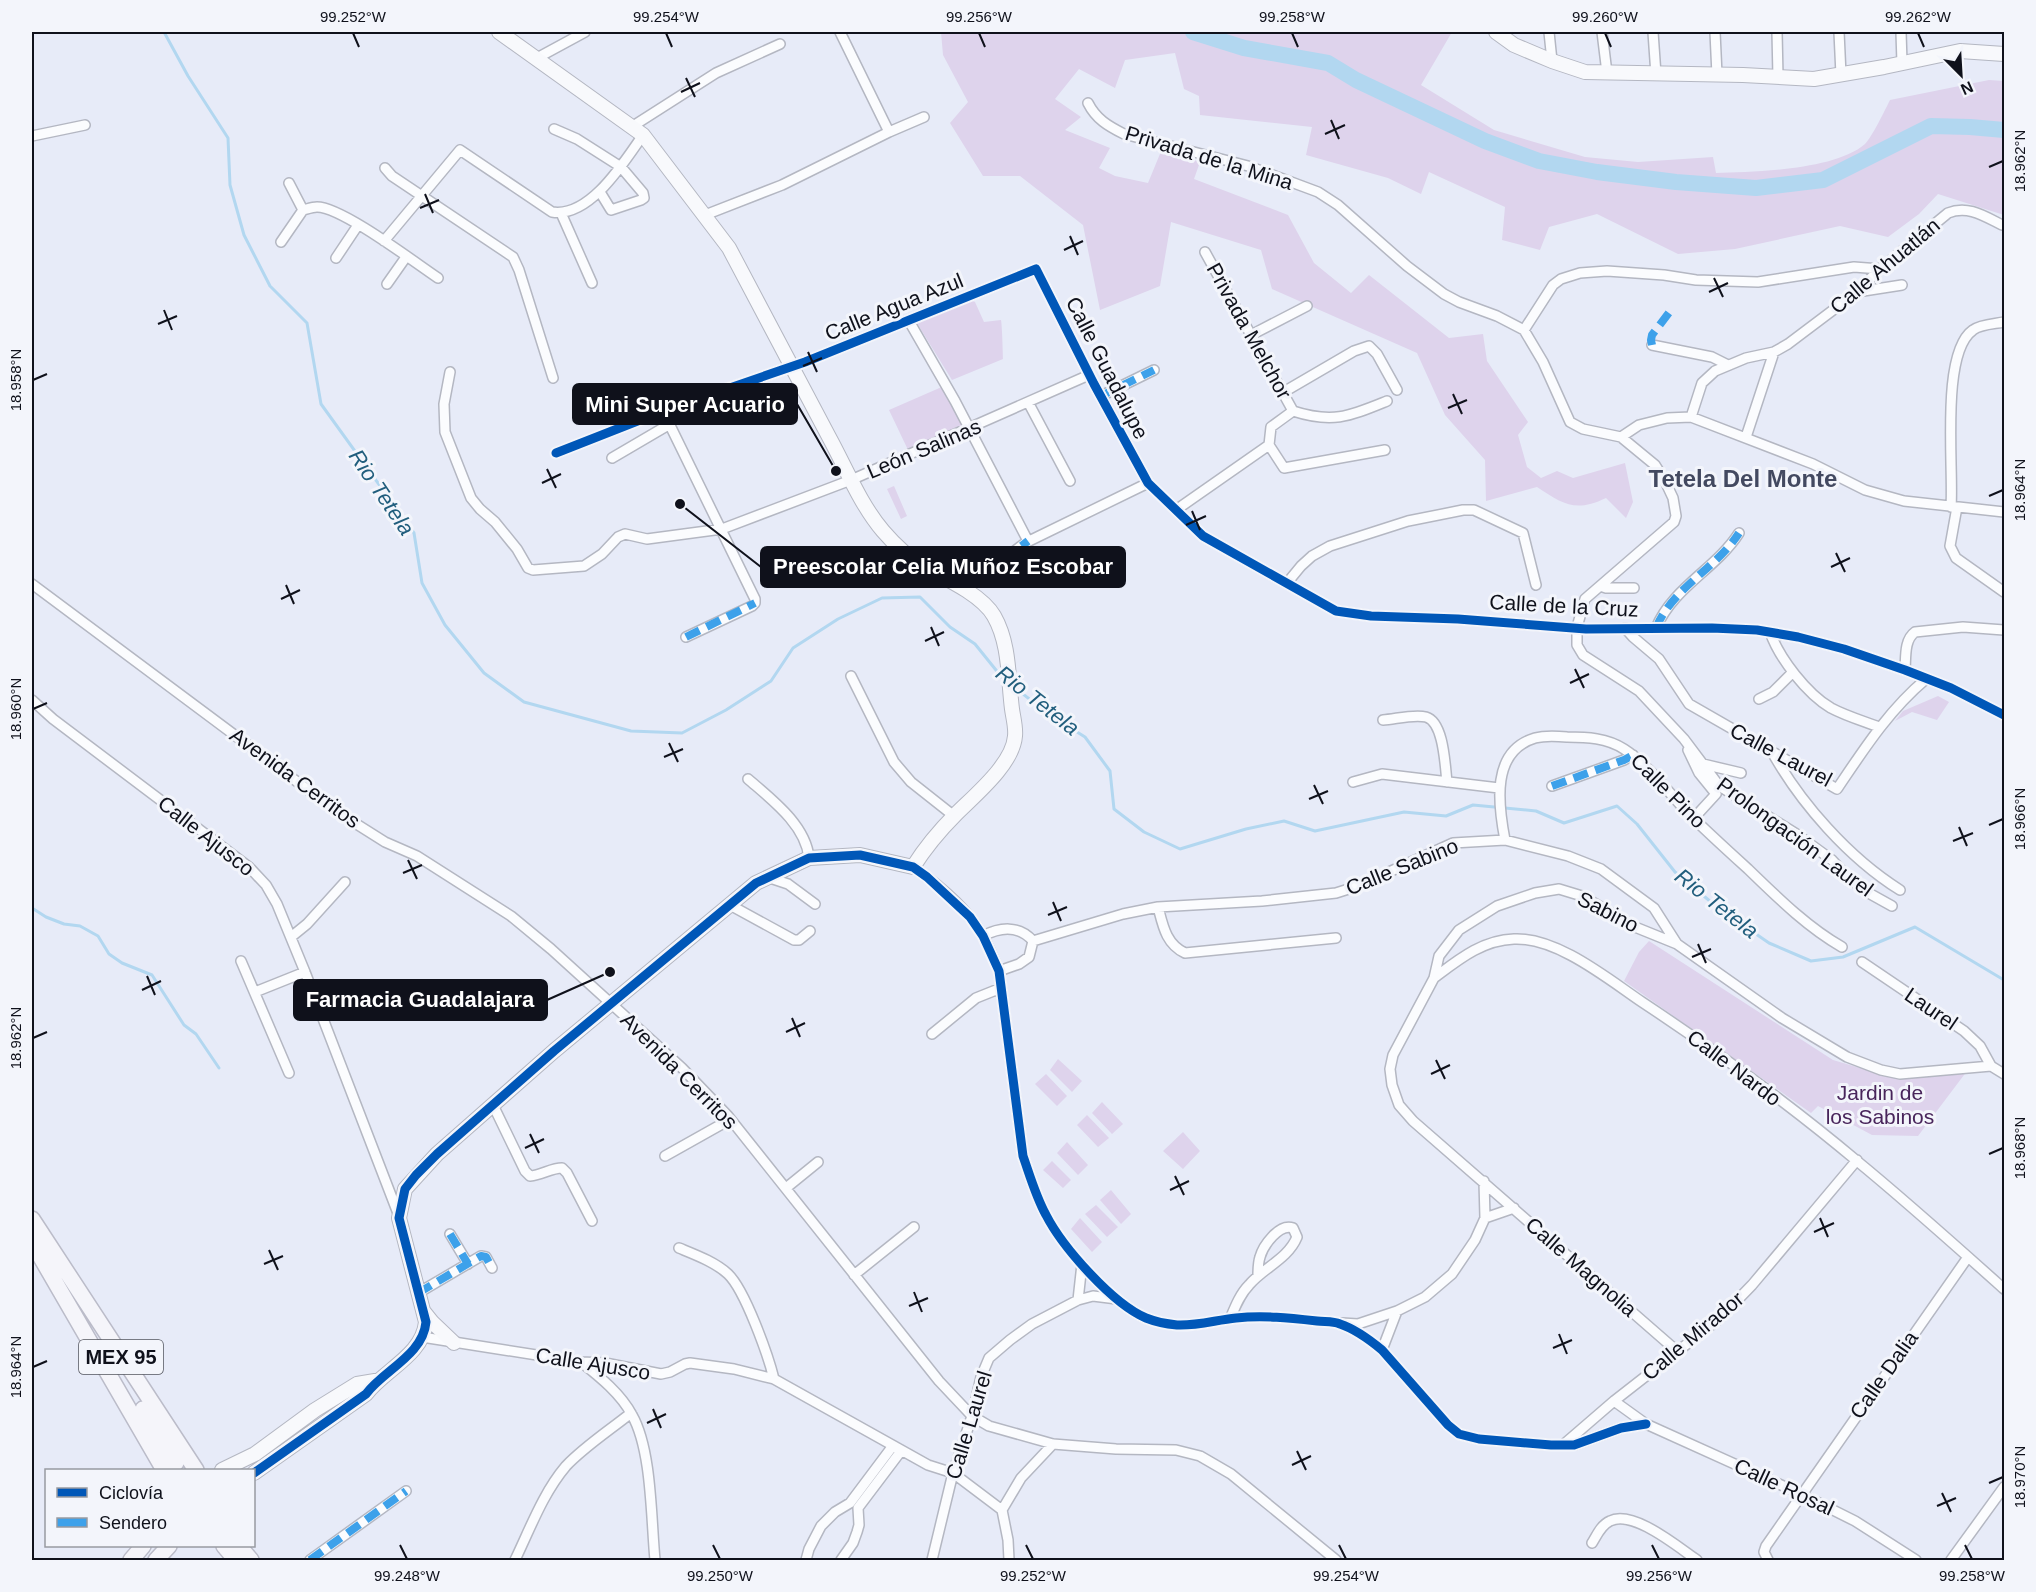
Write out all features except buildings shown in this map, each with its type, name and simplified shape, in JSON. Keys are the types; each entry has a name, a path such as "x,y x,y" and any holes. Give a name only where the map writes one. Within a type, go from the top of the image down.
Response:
{"main road":[{"name":"MEX 95","path":"32,1218 37,1247 195,1469"},
{"path":"37,1247 52,1260 170,1467"},
{"path":"131,1560 142,1547"},
{"path":"140,1560 150,1547"},
{"path":"148,1560 159,1547"},
{"path":"156,1560 167,1547"},
{"path":"253,1547 263,1560"},
{"path":"228,1549 236,1560"},
{"path":"228,1549 251,1560"}],"street":[{"path":"499,32 638,130 729,249 851,480 882,530 899,548 987,607 994,616 1004,639 1016,736 997,773 954,816 921,854 913,867"},
{"path":"537,58 585,32"},
{"path":"840,32 889,132"},
{"path":"1549,32 1552,61"},
{"path":"1602,32 1607,73"},
{"path":"1653,32 1656,75"},
{"path":"1715,32 1717,75"},
{"path":"1778,32 1778,77"},
{"path":"1839,32 1841,75"},
{"path":"1901,32 1902,63"},
{"path":"1500,33 1514,45 1552,61 1585,72 1607,73 1814,78 1841,75 1960,51 2004,54"},
{"path":"384,241 422,197 454,154 460,150 552,212 561,213 600,192 621,167 638,130 716,73 780,44"},
{"name":"Privada de la Mina","path":"1088,103 1094,114 1109,127 1124,134 1248,166 1318,192 1338,205 1407,266 1444,294 1524,330"},
{"path":"705,215 782,185 924,117"},
{"path":"32,136 85,125"},
{"path":"554,129 577,139 621,167 643,193 644,198 611,210 600,192"},
{"path":"385,168 392,176 422,197 513,257 553,378"},
{"path":"289,183 303,210"},
{"path":"281,242 303,210 317,207 332,210 384,241 438,278"},
{"name":"Calle Ahuatlán","path":"1691,417 1702,383 1715,371 1746,358 1774,352 1788,344 1857,292 1880,269 1948,213 1956,209 1974,212 2002,225"},
{"path":"561,213 592,283"},
{"path":"336,258 358,225"},
{"name":"Privada Melchor","path":"1205,252 1293,411"},
{"path":"387,285 406,257"},
{"path":"1741,773 1703,764 1684,739 1639,691 1583,655 1577,645 1577,627 1585,599 1619,571 1653,538 1672,524 1676,516 1673,498 1659,470 1621,437 1583,429 1570,422 1543,362 1524,330 1553,285 1561,279 1580,273 1607,271 1696,280 1758,282 1854,267 1880,269"},
{"name":"Calle Agua Azul","path":"556,453 663,411 909,321 1036,269"},
{"name":"Calle Guadalupe","path":"1036,269 1089,375 1148,483"},
{"path":"1857,292 1902,285"},
{"path":"1251,335 1307,306"},
{"path":"909,321 970,429 1028,541"},
{"path":"2004,322 1975,328 1961,342 1950,419 1954,507 1950,551 1956,558 2004,591"},
{"path":"1652,345 1712,357 1728,364"},
{"path":"1282,393 1354,351 1369,346 1377,354 1397,390"},
{"path":"1746,437 1774,352"},
{"path":"1101,396 1154,370"},
{"name":"León Salinas","path":"450,372 444,404 445,432 471,498 495,522 517,549 528,568 533,570 584,566 602,554 618,537 625,534 647,539 722,529 851,480 1089,375"},
{"path":"1385,450 1284,468 1269,445 1271,427 1293,411 1312,417 1334,419 1388,401"},
{"path":"1028,402 1070,481"},
{"path":"663,411 722,529 755,603 686,637"},
{"path":"1621,437 1639,425 1667,418 1691,417 1813,464 1865,490 1904,501 2004,512"},
{"path":"612,458 670,424"},
{"path":"1176,510 1269,445"},
{"path":"985,574 1028,541 1148,483"},
{"name":"Calle de la Cruz","path":"1148,483 1203,536 1343,613 1458,618 1577,627 1712,628 1770,632 1844,649 1905,670 1968,696 2004,715"},
{"path":"1287,583 1312,556 1330,546 1408,521 1463,510 1474,510 1522,532 1536,585"},
{"path":"1656,628 1667,606 1694,578 1723,554 1738,533"},
{"name":"Avenida Cerritos","path":"32,584 339,813 385,842 417,856 511,916 611,1004 682,1068 728,1116 939,1381 972,1416"},
{"path":"1600,586 1616,589 1634,588"},
{"path":"1905,670 1907,643 1910,635 1915,632 1963,627 2004,630"},
{"name":"Calle Laurel","path":"1625,628 1659,659 1689,704 1837,789 1879,727 1926,679"},
{"path":"1770,632 1779,653 1815,696 1831,708 1879,727"},
{"path":"1759,699 1773,692 1793,672"},
{"path":"851,676 894,762 911,782 954,816"},
{"name":"Calle Ajusco","path":"32,700 53,719 249,867 266,885 277,904 305,972 399,1218"},
{"path":"1383,720 1424,717 1432,720 1442,743 1447,782"},
{"name":"Calle Pino","path":"1504,840 1499,791 1504,765 1517,748 1535,738 1560,736 1612,742 1632,755 1782,902 1826,938 1842,947"},
{"path":"1684,739 1699,773 1716,794 1694,818"},
{"path":"1771,750 1793,786 1816,815 1882,879 1900,890"},
{"path":"1552,786 1632,755"},
{"name":"Prolongación Laurel","path":"1703,764 1724,789 1796,833 1832,860 1865,891 1892,906"},
{"path":"1353,782 1382,774 1499,791"},
{"path":"748,779 794,824 807,844 809,858"},
{"name":"Calle Sabino","path":"1033,941 1123,914 1158,907 1262,901 1336,893 1358,886 1453,843 1504,840 1568,856 1601,869 1653,908 1677,944 1782,1018 1847,1057 1881,1070 1900,1074 1991,1066"},
{"path":"242,1469 260,1460 375,1381 400,1362 422,1337 426,1322 424,1311 399,1218 405,1189 416,1175 436,1154 554,1051 756,883 809,858 860,855 913,867 970,917 983,936 999,971 1023,1156 1046,1215 1061,1239 1082,1264 1117,1299 1144,1317 1162,1323 1180,1325 1269,1316 1358,1324 1397,1311 1425,1297 1452,1274 1475,1240 1485,1218 1484,1181"},
{"path":"767,877 788,884 815,904"},
{"path":"291,937 307,924 345,882"},
{"name":"Sabino","path":"1434,978 1439,956 1459,930 1497,906 1535,893 1559,889 1582,896 1635,927 1677,944"},
{"path":"730,905 794,940 799,940 810,932"},
{"path":"1158,907 1170,942 1176,949 1185,953 1336,938"},
{"path":"983,936 998,930 1013,929 1028,935 1033,941 1029,957 999,971"},
{"name":"Calle Nardo","path":"1434,978 1460,959 1483,947 1514,939 1539,942 1560,950 1709,1047 1857,1160 2004,1289"},
{"path":"1449,943 1460,959"},
{"path":"241,961 289,1073"},
{"name":"Laurel","path":"1862,962 1964,1031 1980,1046 1991,1066"},
{"path":"255,992 305,972"},
{"name":"Calle Magnolia","path":"1434,978 1394,1055 1390,1069 1392,1085 1399,1105 1413,1121 1678,1352"},
{"path":"932,1034 976,998 1001,988"},
{"path":"1991,1066 2004,1074"},
{"path":"493,1105 525,1171 530,1176 536,1176 562,1168 567,1173 592,1221"},
{"path":"665,1156 722,1124 728,1116"},
{"name":"Calle Mirador","path":"1563,1445 1614,1401 1719,1319 1752,1285 1857,1160"},
{"path":"786,1188 818,1162"},
{"path":"1485,1218 1514,1208"},
{"path":"1230,1319 1241,1295 1258,1276 1295,1243 1297,1238 1293,1228 1288,1226 1283,1228 1265,1245 1260,1257 1258,1276"},
{"path":"854,1275 914,1227"},
{"path":"450,1234 468,1264"},
{"path":"679,1248 712,1263 734,1280 764,1344 774,1379"},
{"path":"418,1293 484,1256 492,1268"},
{"name":"Calle Dalia","path":"1768,1560 1764,1549 1968,1257"},
{"path":"1078,1300 1082,1264"},
{"name":"Calle Laurel","path":"932,1560 953,1473 972,1416 981,1377 989,1358 1032,1324 1078,1300 1094,1296 1117,1299"},
{"path":"424,1311 454,1343"},
{"path":"1382,1350 1397,1311"},
{"path":"1339,1323 1370,1340 1382,1350 1440,1417 1459,1434 1479,1440 1563,1445 1579,1443 1621,1428 1646,1424"},
{"name":"Calle Ajusco","path":"422,1337 581,1362 605,1363 661,1374 690,1363 734,1369 774,1379 896,1449 928,1465 953,1473 1002,1510"},
{"path":"581,1362 616,1394 631,1413 641,1433 645,1452 655,1560"},
{"path":"224,1469 255,1454 315,1410 357,1384 375,1381"},
{"path":"255,1472 366,1394 375,1381"},
{"name":"Calle Rosal","path":"1614,1401 1646,1424 1856,1521 1916,1560"},
{"path":"515,1560 548,1492 566,1467 631,1413"},
{"path":"972,1416 989,1426 1053,1444 1116,1449 1176,1450 1200,1456 1231,1474 1336,1560"},
{"path":"1009,1560 1002,1510 1021,1478 1053,1444"},
{"path":"806,1560 821,1526 835,1512 854,1506 896,1449"},
{"path":"1951,1560 2004,1487"},
{"path":"310,1560 406,1491"},
{"path":"841,1560 857,1533 860,1517 854,1506"},
{"path":"1592,1543 1601,1528 1610,1520 1623,1518 1640,1524 1697,1560"}],"green space":[{"path":"941,32 1452,32 1421,85 1494,130 1585,157 1638,162 1713,157 1716,173 1794,168 1835,159 1852,153 1865,144 1890,100 1989,80 2004,81 2004,215 1938,194 1919,214 1888,237 1840,226 1735,249 1678,254 1597,214 1549,227 1540,250 1502,240 1505,207 1429,172 1421,194 1388,178 1306,155 1312,127 1200,115 1199,96 1184,89 1175,53 1125,60 1115,88 1079,69 1055,99 1081,117 1065,130 1110,148 1099,168 1115,176 1148,183 1162,149 1200,162 1194,179 1288,215 1314,263 1351,293 1369,275 1449,338 1483,334 1487,361 1528,422 1518,435 1527,467 1541,478 1557,471 1573,478 1625,463 1633,502 1626,518 1606,498 1595,503 1577,506 1562,502 1537,487 1486,501 1485,460 1445,415 1417,353 1272,289 1261,250 1171,222 1160,286 1100,310 1083,225 1020,176 983,176 950,123 968,102 943,55"},
{"path":"966,298 975,302 984,322 1001,320 1003,359 952,380 915,320"},
{"path":"944,386 965,427 909,452 889,410"},
{"path":"894,486 907,516 901,519 887,489"},
{"path":"1938,696 1949,702 1937,720 1912,712 1895,721 1903,711"},
{"name":"Jardin de los Sabinos","path":"1649,941 1833,1060 1894,1078 1967,1071 1918,1136 1872,1135 1818,1106 1811,1113 1624,981 1639,952"},
{"path":"1058,1059 1082,1081 1072,1092 1050,1070"},
{"path":"1046,1074 1067,1096 1057,1106 1035,1084"},
{"path":"1102,1102 1123,1124 1112,1134 1092,1113"},
{"path":"1087,1115 1109,1138 1098,1147 1077,1125"},
{"path":"1183,1132 1200,1151 1183,1169 1163,1151"},
{"path":"1067,1142 1088,1165 1078,1175 1057,1153"},
{"path":"1052,1161 1071,1180 1063,1188 1043,1170"},
{"path":"1111,1190 1131,1214 1121,1224 1100,1200"},
{"path":"1096,1205 1118,1227 1107,1237 1085,1214"},
{"path":"1080,1218 1102,1242 1092,1252 1071,1229"}],"waterway":[{"name":"Rio Tetela","path":"164,32 188,76 228,138 230,185 244,235 270,286 307,323 321,404 414,533 422,583 445,625 484,673 524,702 631,731 682,733 726,710 771,681 793,648 838,619 882,598 920,597 950,627 975,644 1004,680"},
{"path":"1193,32 1244,48 1328,63 1356,80 1485,141 1539,161 1597,172 1676,182 1756,188 1823,180 1931,126 2004,130"},
{"name":"Rio Tetela","path":"1014,687 1050,715 1085,737 1110,771 1114,809 1144,832 1180,849 1246,829 1284,821 1315,831 1404,812 1446,816 1473,805 1536,811 1564,823 1617,806 1637,824 1675,872 1717,907 1769,943 1811,961 1843,957 1915,927 2004,980"},
{"path":"32,908 46,917 64,924 80,926 98,936 109,954 122,963 152,975 184,1025 196,1034 219,1068"}],"marked path":[{"path":"1652,345 1652,335 1671,310"},
{"path":"1101,396 1154,370"},
{"path":"1656,628 1673,601 1730,546 1739,533"},
{"path":"985,574 1028,541"},
{"path":"686,637 755,603"},
{"path":"1552,786 1633,755"},
{"path":"450,1234 468,1264"},
{"path":"418,1293 481,1256 486,1257 492,1268"},
{"path":"310,1560 406,1491"}],"cycle path":[{"path":"556,453 663,411 805,362 1036,269 1094,384 1148,483 1203,536 1336,611 1371,616 1458,619 1586,629 1757,630 1798,637 1844,649 1951,688 2004,715"},
{"path":"255,1472 366,1394 418,1344 426,1322 399,1218 405,1189 416,1175 554,1051 756,883 809,858 860,855 913,867 970,917 983,936 999,971 1023,1156 1036,1194 1064,1243 1090,1274 1119,1301 1150,1319 1177,1325 1256,1317 1340,1324 1362,1335 1382,1350 1448,1425 1459,1434 1479,1439 1574,1445 1621,1428 1646,1424"}],"place":[{"name":"Mini Super Acuario","path":"836,471"},
{"name":"Preescolar Celia Muñoz Escobar","path":"680,504"},
{"name":"Farmacia Guadalajara","path":"610,972"}],"district":[{"name":"Tetela Del Monte","path":"1743,479"}]}
